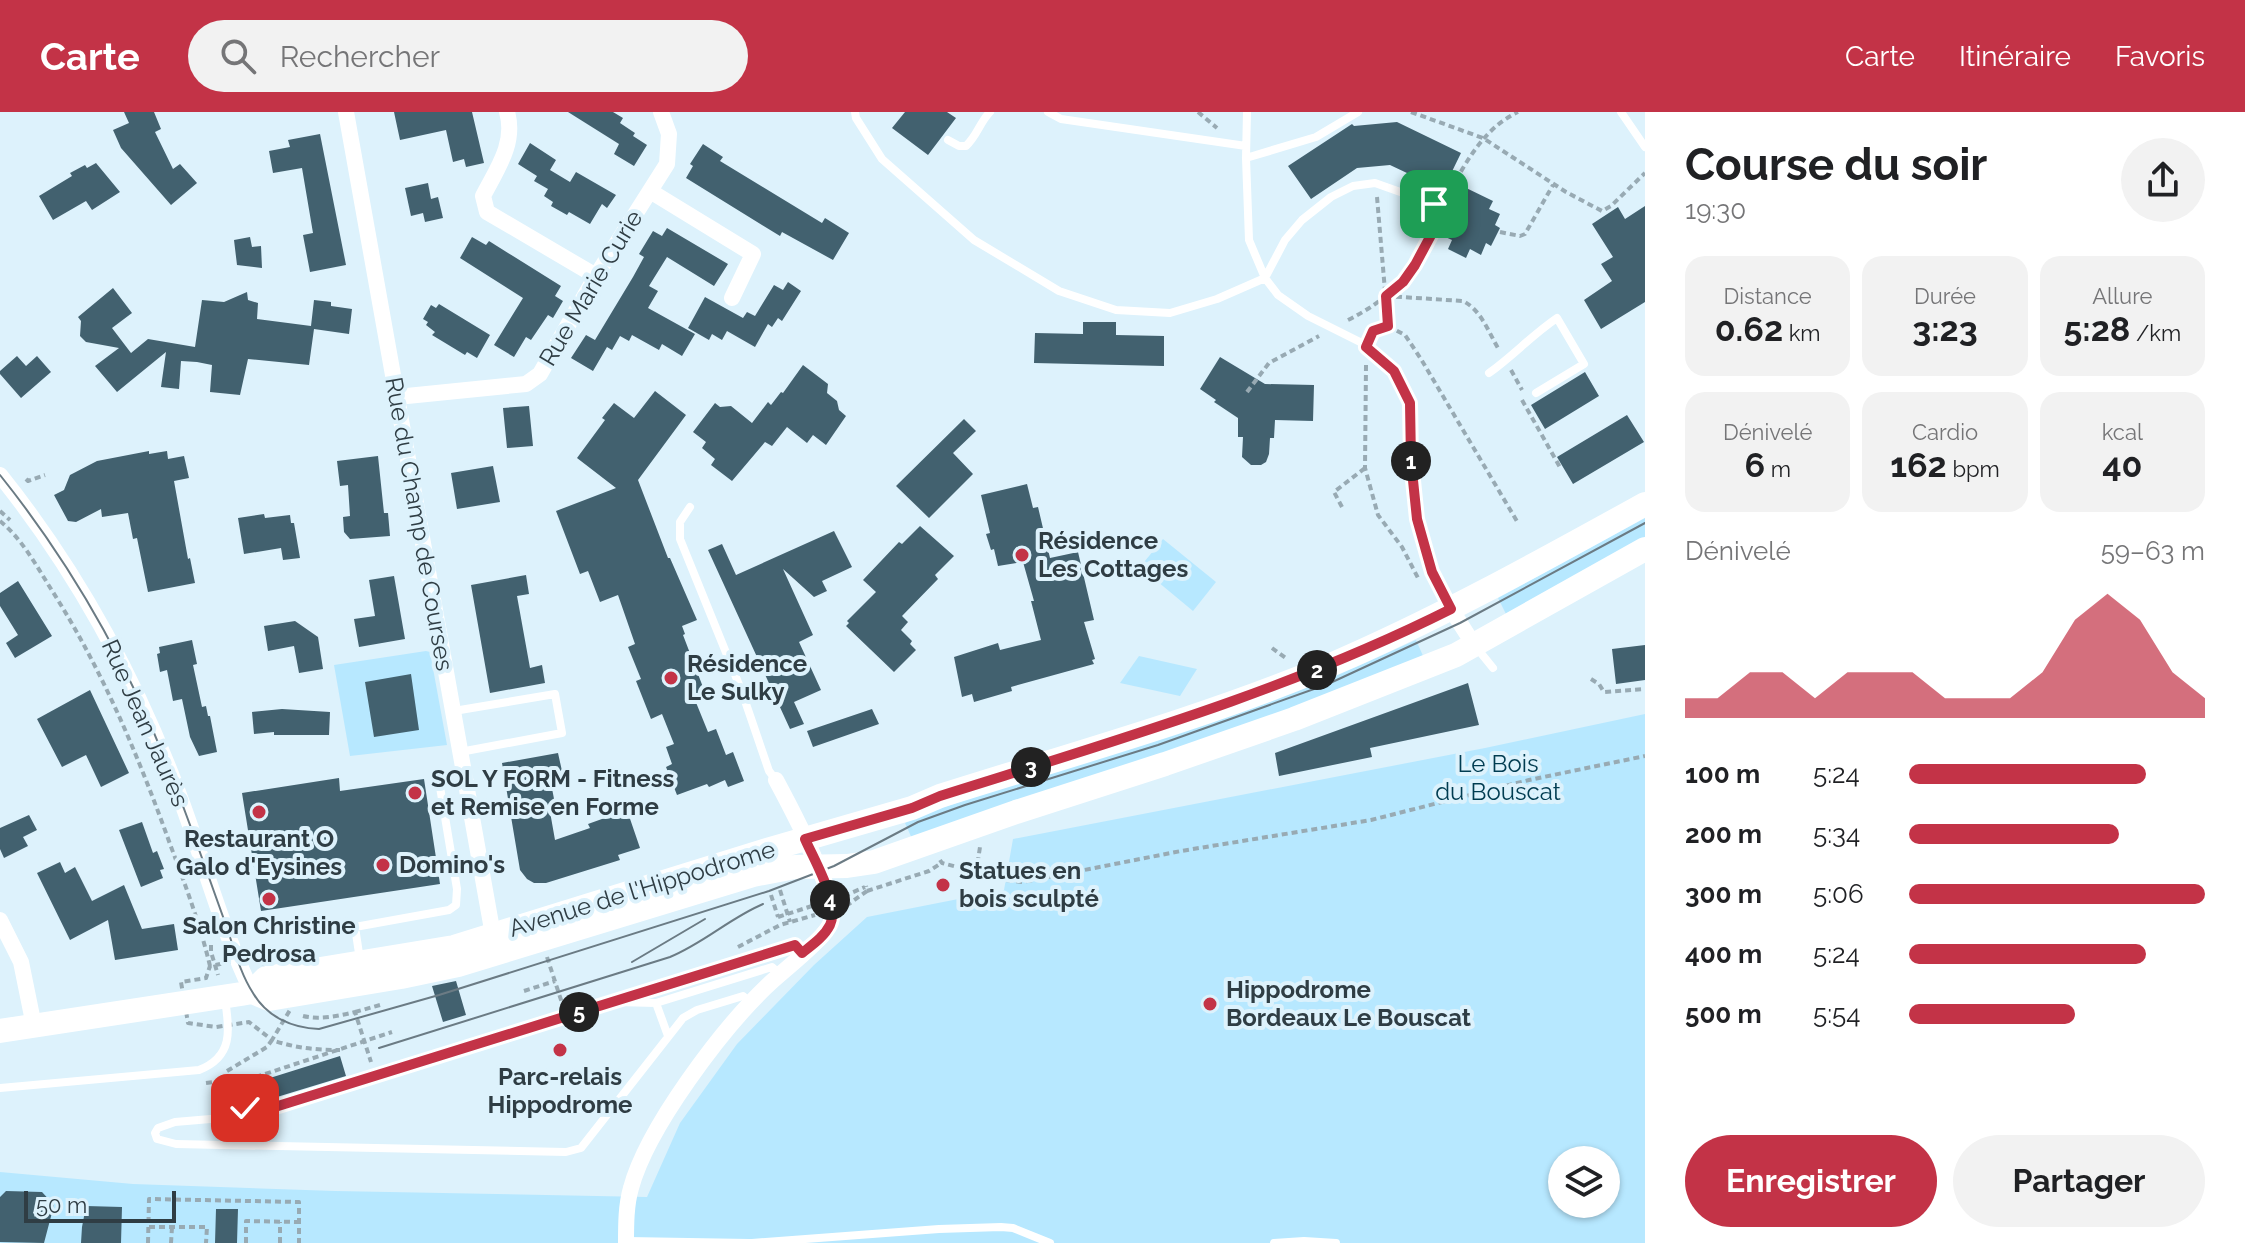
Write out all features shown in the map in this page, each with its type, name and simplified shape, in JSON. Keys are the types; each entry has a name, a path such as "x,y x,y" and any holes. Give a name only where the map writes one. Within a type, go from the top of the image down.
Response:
{"street":[{"name":"Rue du Champ de Courses","path":"346,112 493,935"},
{"path":"507,112 511,125 507,150 483,196 487,212 596,276"},
{"name":"Rue Marie Curie","path":"397,397 526,384 540,374 596,276 667,164 669,134 661,112"},
{"path":"650,191 753,254 732,298"},
{"name":"Rue Jean Jaurès","path":"0,475 90,605 145,711 252,992"},
{"name":"Avenue de l'Hippodrome","path":"252,992 266,978 454,947 898,813 940,796 1215,709 1324,668 1451,609 1645,504"},
{"name":"Avenue de l'Hippodrome","path":"0,1031 252,992 269,999 428,971 521,947 774,870 874,862 1294,719 1435,664 1645,549"},
{"path":"1451,609 1474,645"},
{"path":"626,1242 630,1190 646,1151 684,1089 751,1003 818,940 832,918 830,900 818,867 776,780"},
{"path":"0,920 21,962 34,1026"},
{"path":"428,971 489,946 493,935 521,947"}],"lane":[{"path":"855,112 882,159 974,240 1059,291 1116,310 1170,313 1217,299 1265,278 1285,240 1302,220 1331,197 1353,186 1375,183 1434,204"},
{"path":"948,140 966,146 990,112"},
{"path":"1048,112 1061,119 1246,146"},
{"path":"1247,112 1249,240 1265,278 1278,295 1308,316 1366,347 1394,371 1410,403 1411,461 1417,519 1432,572 1451,609"},
{"path":"1246,158 1316,137 1358,112"},
{"path":"1621,112 1645,147"},
{"path":"1489,373 1557,318 1584,364 1536,393"},
{"path":"690,507 680,522 680,539 742,692 769,771 776,780"},
{"path":"1474,645 1493,668"},
{"path":"452,711 555,694 562,733 460,752"},
{"path":"361,962 355,927 449,910 456,905 457,889 438,775 463,771"},
{"path":"751,1003 743,996 697,1010 683,1018 581,1148 576,1150 176,1144 157,1139 155,1133 158,1128 175,1122 246,1116 795,945 802,953"},
{"path":"609,1002 656,1003 772,967 780,974"},
{"path":"0,1088 208,1067 228,1039 224,997"},
{"path":"656,1003 668,1036"},
{"path":"626,1242 751,1243 1001,1227 1013,1228 1050,1243"},
{"path":"1274,1243 1336,1243"}],"path":[{"path":"1411,112 1483,138 1553,185 1602,211 1645,173"},
{"path":"1247,392 1269,363 1366,311 1403,282 1437,224 1434,204 1449,192 1483,138 1495,126 1518,112"},
{"path":"1375,183 1388,326"},
{"path":"1500,232 1525,234 1553,185"},
{"path":"1423,589 1402,547 1378,515 1365,468 1366,347 1373,331 1388,326 1405,335 1518,523"},
{"path":"1342,507 1334,492 1365,468"},
{"path":"0,511 33,549 75,615 104,669"},
{"path":"0,521 12,531 45,579 112,698 150,789 201,928 210,966"},
{"path":"1272,648 1291,662"},
{"path":"1591,679 1604,692 1645,689"},
{"path":"867,891 929,871 942,863 1023,882 1181,851 1371,820 1529,780 1645,756"},
{"path":"976,873 981,839"},
{"path":"181,855 201,910"},
{"path":"780,925 778,917 926,866 938,858"},
{"path":"211,941 211,952 224,997"},
{"path":"524,991 555,981"},
{"path":"290,1010 307,1018 335,1016 382,1004"},
{"path":"355,1012 364,1042"},
{"path":"206,1083 259,1076 392,1032"},
{"path":"272,1040 312,1050 340,1050"},
{"path":"242,1078 246,1116"},
{"path":"148,1243 149,1199 299,1202 299,1243"},
{"path":"246,1243 246,1221 299,1222"},
{"path":"280,1222 280,1243"},
{"path":"149,1227 207,1227 206,1243"},
{"path":"171,1243 172,1227"}],"green space":[{"path":"1645,518 1645,540 1507,616 1498,598"},
{"path":"1163,539 1216,582 1193,611 1140,567"},
{"path":"1416,640 1424,658 1356,687 913,841 905,823 1356,667"},
{"path":"430,652 447,745 350,756 334,665"},
{"path":"1139,656 1197,669 1180,696 1120,683"},
{"name":"Hippodrome Bordeaux Le Bouscat","path":"1645,714 1645,1243 0,1243 0,1172 133,1184 647,1197 680,1123 737,1044 814,965 867,917 1004,890 1013,839"}],"building":[{"path":"124,112 154,112 161,129 155,132 173,169 180,164 197,183 171,205 121,148 113,130 129,123"},
{"path":"394,112 472,112 484,163 466,167 464,159 453,162 446,130 400,140"},
{"path":"568,112 613,112 623,118 620,123 635,133 633,136 647,145 634,166 614,154 619,144"},
{"path":"905,112 947,112 956,118 928,155 892,128"},
{"path":"1397,122 1461,153 1443,190 1390,165 1357,168 1311,199 1288,166 1352,124"},
{"path":"320,134 346,265 310,272 303,235 313,233 302,168 273,173 269,151 290,147 288,140"},
{"path":"530,143 556,160 550,170 570,182 576,172 616,195 607,208 602,204 590,224 551,206 553,202 544,196 548,189 534,181 537,176 518,164"},
{"path":"703,144 723,157 720,161 822,223 825,218 849,233 833,260 782,232 780,236 686,178 693,166 690,164"},
{"path":"96,163 120,192 92,210 86,201 53,220 39,196 72,176 70,173"},
{"path":"428,183 431,199 438,197 443,218 425,222 423,213 411,216 405,188"},
{"path":"1460,185 1493,201 1489,209 1500,214 1495,225 1500,228 1491,246 1486,243 1481,255 1470,249 1466,258 1448,249 1452,240 1441,235 1446,224 1442,222"},
{"path":"1645,206 1645,302 1601,329 1584,300 1612,281 1601,264 1613,257 1592,224 1618,207 1625,219"},
{"path":"667,228 728,264 714,286 667,257 649,286 658,291 648,308 695,334 682,356 662,344 659,350 632,335 629,341 620,336 612,350 607,347 593,371 571,358 586,335 595,340 644,257 639,254 653,231 662,236"},
{"path":"250,237 252,247 261,246 262,268 237,265 234,240"},
{"path":"472,237 486,245 489,241 561,286 555,296 563,301 553,318 548,315 531,340 526,337 514,357 494,345 523,298 460,258"},
{"path":"788,282 801,291 782,321 778,318 772,327 768,324 755,347 727,331 722,340 712,334 709,340 688,328 705,297 743,318 747,312 755,316 774,285 783,290"},
{"path":"113,288 132,313 112,328 131,353 148,339 195,347 202,300 224,302 247,292 248,300 258,303 257,319 311,326 314,300 352,309 349,334 314,329 309,365 248,359 240,395 210,392 212,365 197,362 181,361 179,389 161,387 166,352 117,392 95,366 119,348 86,342 80,336 81,321 78,317"},
{"path":"439,304 490,335 477,358 467,352 465,355 432,335 435,332 423,319 431,305 436,308"},
{"path":"1083,322 1116,322 1116,335 1164,336 1164,366 1034,363 1035,333 1083,334"},
{"path":"17,356 26,366 37,356 51,372 21,398 0,374"},
{"path":"1220,357 1265,384 1314,385 1313,421 1275,420 1274,438 1270,438 1269,454 1261,465 1251,465 1242,457 1243,437 1238,437 1238,418 1200,389"},
{"path":"803,365 828,384 827,393 837,401 839,410 846,416 826,445 813,435 807,443 787,427 772,446 765,442 732,481 711,465 715,459 702,448 706,442 693,432 715,403 720,407 731,406 752,423 768,402 771,405 783,393"},
{"path":"1585,372 1599,396 1545,429 1531,405"},
{"path":"655,391 686,415 638,480 668,558 697,620 682,626 706,695 695,700 708,732 716,729 726,755 733,752 744,781 728,787 725,780 677,795 666,767 672,764 666,747 674,744 662,714 651,719 636,681 641,679 628,647 635,644 618,595 600,602 588,571 580,574 556,511 616,488 577,458 614,403 634,418"},
{"path":"529,406 533,446 507,448 503,408"},
{"path":"1627,415 1644,442 1573,484 1557,457"},
{"path":"964,419 976,431 953,453 973,474 929,518 896,486"},
{"path":"149,451 149,454 167,451 168,459 184,456 189,478 174,481 195,583 148,592 137,538 133,539 128,513 102,517 101,509 76,522 68,521 54,495 64,490 70,475 97,461"},
{"path":"378,456 384,513 388,513 390,536 350,539 344,532 343,517 350,516 348,485 340,486 337,461"},
{"path":"493,466 500,502 457,509 451,473"},
{"path":"1027,484 1033,508 1038,507 1050,558 1078,552 1094,620 1084,622 1094,664 1011,687 1012,691 974,702 972,694 962,697 954,657 998,643 1000,650 1041,640 1023,562 998,566 986,534 990,533 981,495"},
{"path":"264,514 265,518 290,515 300,558 283,560 281,548 244,554 238,518"},
{"path":"920,526 954,556 935,575 938,579 902,616 908,622 901,630 916,650 894,672 846,626 847,621 876,592 863,580 899,542 902,544"},
{"path":"834,531 852,567 822,581 827,591 814,597 783,569 813,635 799,642 821,690 794,702 804,724 790,729 708,550 722,544 736,575"},
{"path":"526,575 529,594 517,596 530,668 542,665 545,683 490,693 471,585"},
{"path":"394,576 405,639 359,647 354,619 375,616 369,580"},
{"path":"18,581 52,636 15,658 6,643 18,635 0,606 0,593"},
{"path":"295,621 318,637 323,669 299,673 294,646 268,651 264,626"},
{"path":"192,640 197,664 193,665 202,707 206,706 210,716 217,752 199,756 190,737 182,699 173,701 167,670 160,672 157,654 160,653 159,647"},
{"path":"1645,645 1645,680 1616,684 1612,649"},
{"path":"411,674 419,730 374,737 365,682"},
{"path":"1468,683 1479,725 1370,748 1372,757 1279,776 1275,753"},
{"path":"90,690 129,773 101,787 86,755 62,767 37,719"},
{"path":"282,709 330,712 329,735 254,734 252,712"},
{"path":"872,709 879,724 813,747 807,731"},
{"path":"558,753 562,771 549,773 555,804 549,806 555,840 627,810 640,848 618,855 620,860 546,883 534,883 520,870 502,763"},
{"path":"339,778 340,791 424,779 440,884 261,911 242,793"},
{"path":"29,815 37,830 23,837 28,846 4,858 0,849 0,828"},
{"path":"142,822 153,853 157,851 164,869 160,870 163,878 141,887 119,830"},
{"path":"60,862 65,873 75,867 92,901 124,885 142,929 174,924 178,950 115,960 108,920 70,940 37,873"},
{"path":"456,981 466,1015 443,1022 432,986"},
{"path":"340,1056 346,1076 254,1104 248,1085"},
{"path":"6,1191 42,1192 54,1205 44,1243 0,1242 0,1197"},
{"path":"86,1206 122,1207 121,1243 81,1243"},
{"path":"216,1209 238,1209 237,1243 215,1243"}],"tram line":[{"path":"0,475 79,587 123,667 161,751 248,985 265,1009 281,1020 319,1029 439,995 769,891 834,866 918,822 1158,745 1328,684 1460,623 1645,523"},
{"path":"379,1048 670,957 763,904"},
{"path":"632,962 705,919"}],"place":[{"name":"Résidence Les Cottages","path":"1022,555"},
{"name":"Résidence Le Sulky","path":"671,678"},
{"name":"SOL Y FORM - Fitness et Remise en Forme","path":"415,793"},
{"name":"Restaurant O Galo d'Eysines","path":"259,812"},
{"name":"Domino's","path":"383,865"},
{"name":"Statues en bois sculpté","path":"943,885"},
{"name":"Salon Christine Pedrosa","path":"269,899"},
{"name":"Hippodrome Bordeaux Le Bouscat","path":"1210,1004"},
{"name":"Parc-relais Hippodrome","path":"560,1050"}],"route":[{"path":"245,1108 246,1116 795,945 802,953 827,930 832,918 825,882 805,839 912,808 940,796 1215,709 1324,668 1451,609 1432,572 1417,519 1411,461 1410,403 1394,371 1366,347 1373,331 1388,326 1386,296 1403,282 1437,224 1434,204"}],"park label":[{"name":"Le Bois du Bouscat","path":"1498,778"}]}
